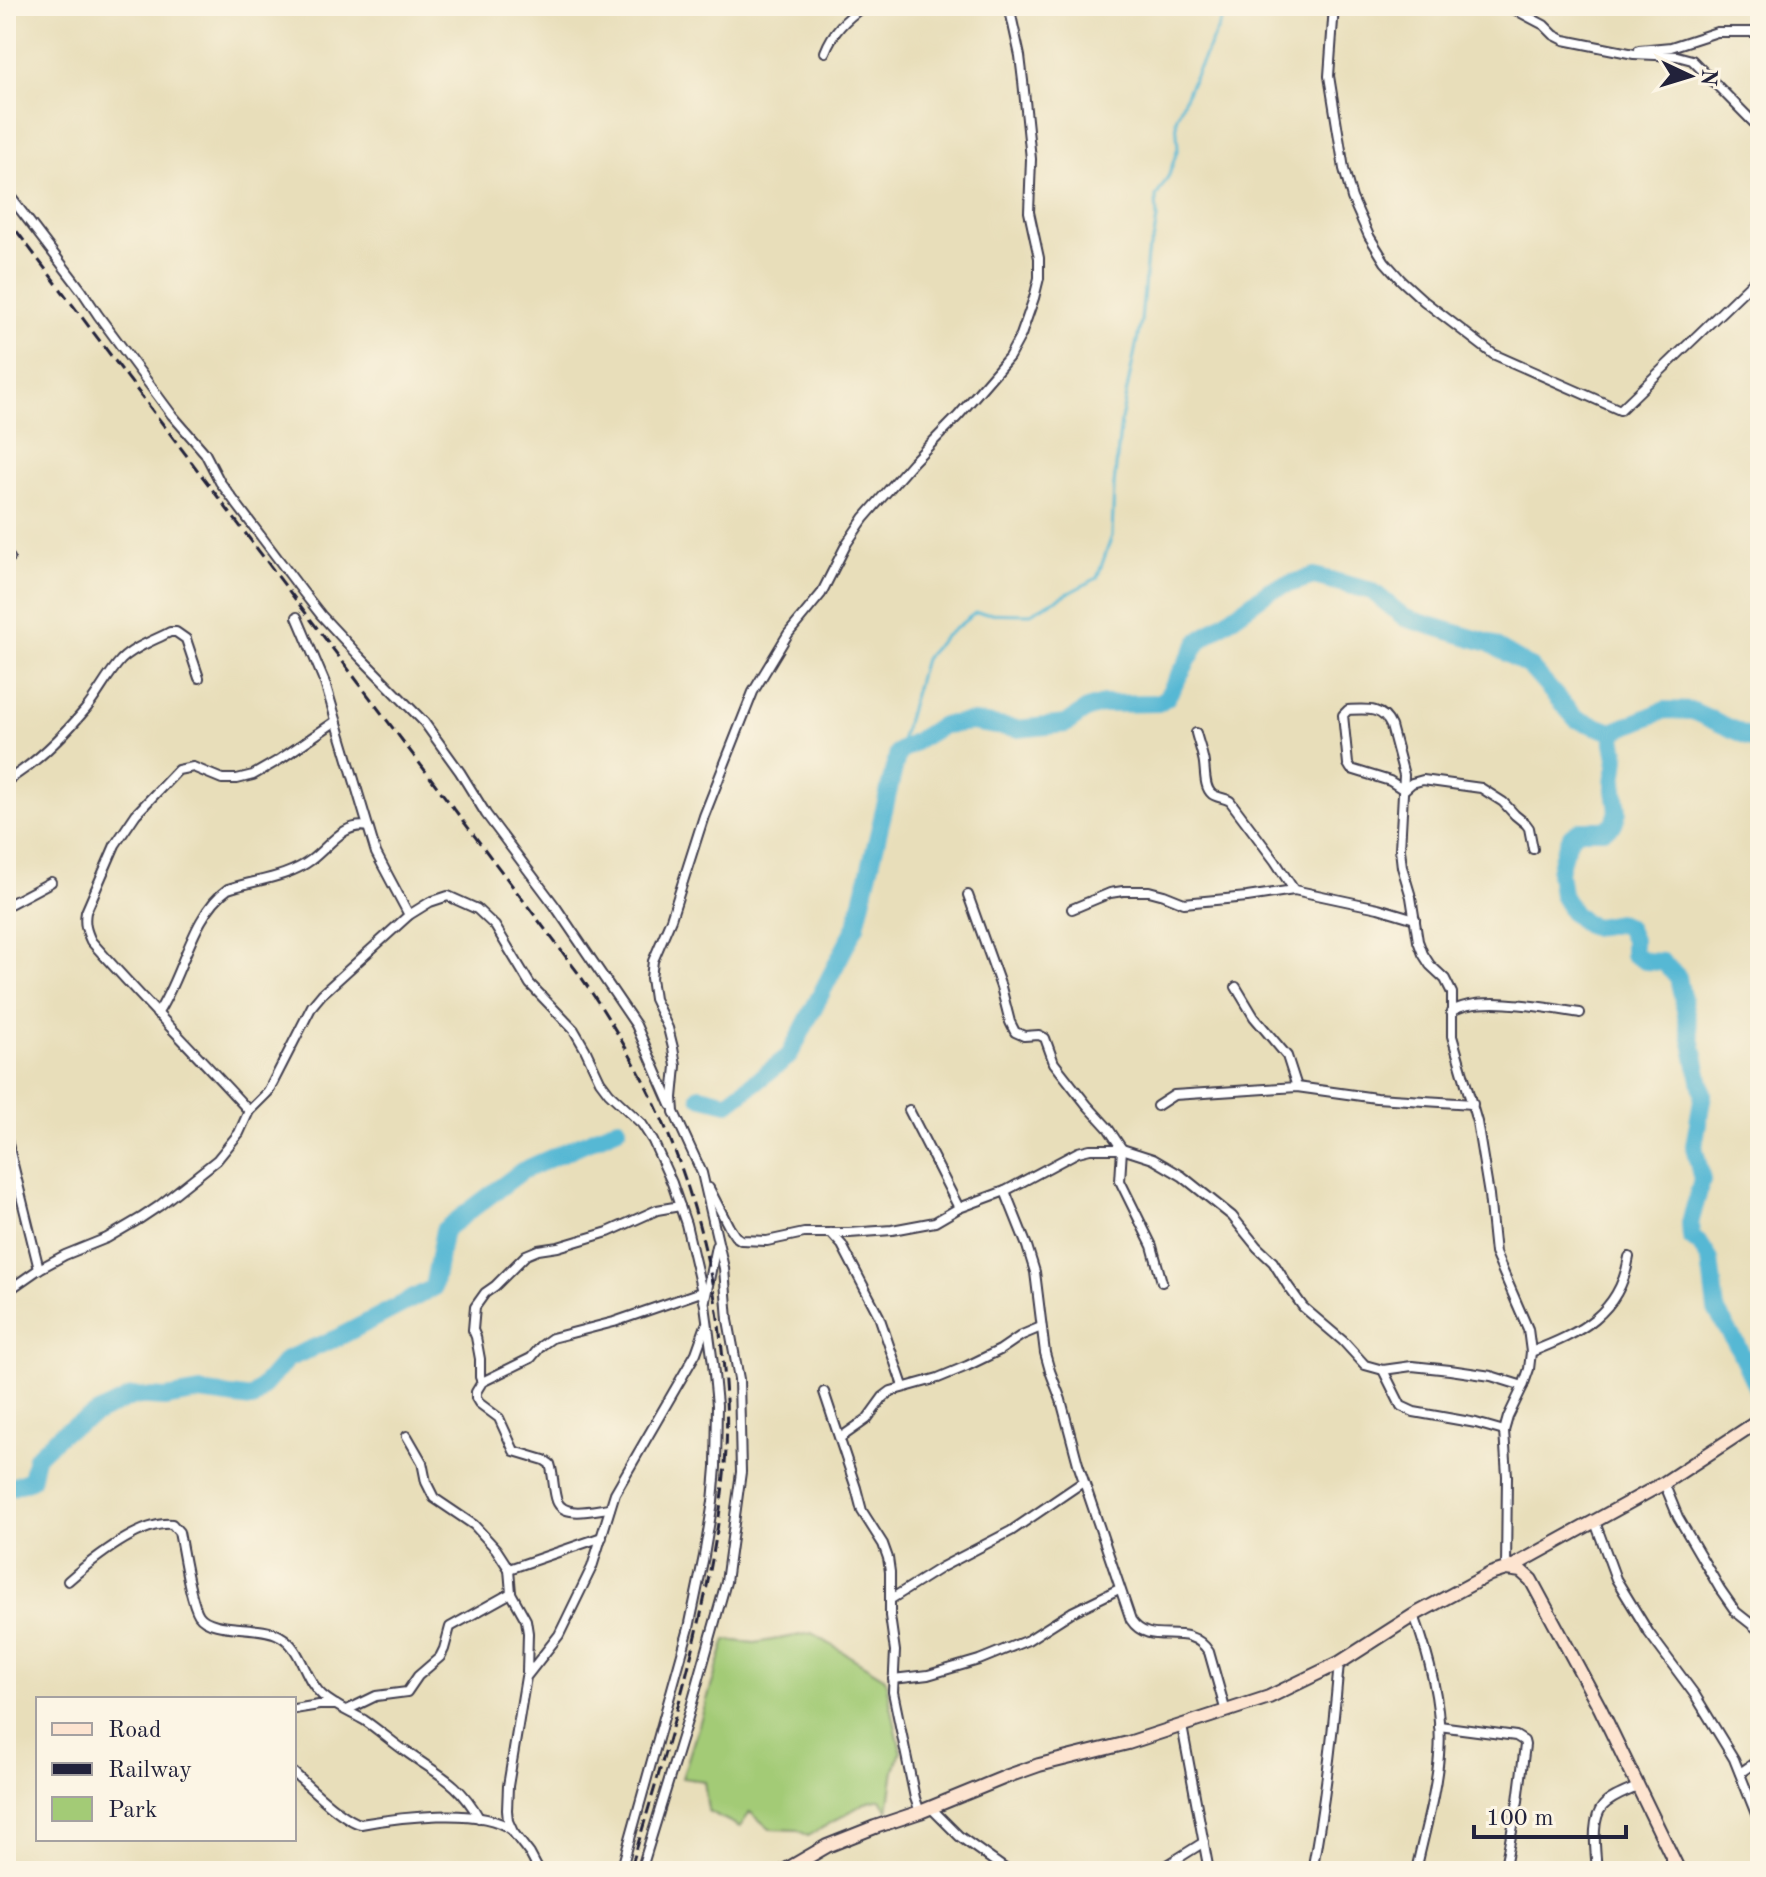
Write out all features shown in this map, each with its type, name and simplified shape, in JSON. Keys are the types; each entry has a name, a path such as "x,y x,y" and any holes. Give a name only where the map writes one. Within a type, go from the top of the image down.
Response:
{"street":[{"path":"825,52 830,38 845,19 864,6"},
{"path":"674,1112 675,1057 668,1028 654,999 651,978 653,961 671,919 704,816 753,692 788,634 821,594 847,543 864,518 1009,357 1021,335 1034,298 1039,278 1039,258 1029,212 1031,159 1020,56 1009,6"},
{"path":"1334,6 1329,56 1332,101 1344,169 1352,198 1369,236 1401,280 1493,354 1620,410 1760,275"},
{"path":"1508,6 1544,25 1564,40 1692,60 1760,129"},
{"path":"1622,51 1671,47 1717,32 1760,32"},
{"path":"6,191 172,415 205,453 220,482 321,615 424,722 486,814 573,932 636,1025 702,1173 735,1236 741,1240 767,1241 804,1233 918,1227 1005,1191 1078,1152 1122,1149 1161,1162 1224,1209 1273,1262 1303,1307 1343,1341 1365,1365 1383,1370 1424,1367 1491,1376 1523,1386"},
{"path":"297,617 325,683 376,853 409,915"},
{"path":"6,781 36,759 68,728 122,660 134,651 170,632 182,634 199,678"},
{"path":"1404,790 1390,781 1351,769 1344,712 1375,710 1389,720 1404,775 1404,790 1400,849 1418,941 1430,965 1452,993 1452,1036 1473,1104 1484,1161 1495,1253 1528,1329 1531,1352 1529,1369 1504,1431 1506,1569"},
{"path":"249,1111 91,941 84,920 115,845 136,814 178,770 193,767 222,779 253,775 336,721"},
{"path":"1196,733 1210,792 1230,801 1294,890"},
{"path":"1404,790 1412,783 1423,780 1481,788 1503,802 1526,824 1533,849"},
{"path":"157,1014 168,997 194,936 218,896 251,881 268,879 300,868 343,832 352,827 368,827"},
{"path":"6,906 51,882"},
{"path":"1072,909 1110,893 1123,891 1149,891 1184,903 1294,890 1415,919"},
{"path":"968,895 1015,1032 1045,1038 1054,1063 1122,1149 1120,1181 1152,1246 1162,1282"},
{"path":"6,1292 39,1269 107,1238 159,1206 217,1160 239,1133 249,1111 268,1092 312,1006 409,915 430,902 448,896 477,909 495,926 530,984 574,1030 609,1093 642,1124 680,1206 705,1305 717,1405 713,1502 689,1628 621,1871"},
{"path":"1236,987 1254,1017 1287,1056 1297,1087"},
{"path":"1451,1012 1464,1005 1505,1004 1580,1013"},
{"path":"1157,1106 1174,1095 1297,1087 1376,1098 1473,1104"},
{"path":"909,1110 959,1208"},
{"path":"6,1136 39,1269"},
{"path":"641,1871 726,1582 740,1492 739,1379 728,1320 724,1268 702,1173"},
{"path":"1005,1191 1035,1272 1050,1371 1083,1482 1131,1620 1140,1630 1194,1637 1203,1643 1209,1652 1226,1712"},
{"path":"482,1382 473,1330 475,1307 485,1293 526,1255 608,1232 657,1210 680,1206"},
{"path":"831,1233 842,1245 879,1316 903,1386"},
{"path":"705,1305 717,1239"},
{"path":"1531,1352 1555,1343 1606,1311 1624,1279 1629,1257"},
{"path":"610,1508 573,1512 563,1509 559,1505 550,1464 519,1454 510,1447 499,1418 479,1403 476,1392 482,1382 531,1358 552,1338 670,1305 701,1292"},
{"path":"526,1677 559,1635 587,1578 615,1493 696,1353 707,1319"},
{"path":"840,1438 867,1419 891,1391 967,1366 1041,1327"},
{"path":"1383,1370 1401,1406 1414,1412 1504,1431"},
{"path":"824,1392 862,1511 883,1544 888,1558 895,1651 895,1705 926,1810 1008,1871"},
{"path":"784,1871 827,1846 1008,1776 1128,1743 1269,1697 1339,1663 1414,1615 1490,1574 1506,1569 1595,1522 1664,1483 1760,1420"},
{"path":"407,1436 422,1462 426,1482 434,1498 474,1525 509,1569 511,1593 526,1620 526,1677 507,1798 508,1821 539,1871"},
{"path":"891,1599 942,1567 1011,1531 1083,1482"},
{"path":"1664,1483 1678,1517 1720,1589 1736,1612 1760,1631"},
{"path":"1595,1522 1616,1579 1649,1633 1695,1695 1740,1773 1760,1824"},
{"path":"68,1581 108,1549 162,1524 172,1524 179,1532 193,1599 201,1618 215,1624 262,1630 280,1636 294,1649 317,1690 454,1784 471,1803 479,1818"},
{"path":"509,1569 602,1537"},
{"path":"1506,1569 1521,1571 1531,1580 1600,1708 1679,1871"},
{"path":"893,1679 928,1675 979,1660 1028,1640 1072,1612 1119,1589"},
{"path":"347,1710 376,1696 407,1692 418,1676 440,1657 450,1627 511,1593"},
{"path":"1414,1615 1431,1672 1439,1726 1437,1772 1416,1871"},
{"path":"1312,1871 1328,1781 1339,1663"},
{"path":"296,1709 337,1705"},
{"path":"1182,1726 1209,1871"},
{"path":"1439,1726 1516,1736 1524,1741 1518,1801 1504,1871"},
{"path":"1740,1773 1760,1759"},
{"path":"296,1775 355,1823 411,1816 479,1818 500,1822 513,1832"},
{"path":"1597,1871 1597,1815 1605,1804 1637,1787"},
{"path":"1158,1871 1204,1842"}],"green space":[{"path":"812,1633 885,1678 901,1752 894,1770 888,1811 881,1799 865,1803 808,1836 798,1830 770,1829 750,1812 740,1827 708,1811 704,1781 682,1778 726,1640 755,1643"}],"waterway":[{"path":"898,752 924,659 944,637 975,613 1029,614 1097,578 1112,536 1121,420 1141,321 1147,255 1157,218 1156,197 1169,175 1178,148 1176,119 1222,20 1223,6"},
{"path":"700,1096 728,1103 789,1056 856,926 898,752 943,725 972,722 1017,729 1066,724 1087,709 1104,704 1158,703 1167,697 1199,641 1270,590 1314,576 1372,591 1405,618 1489,643 1530,667 1576,719 1612,732 1665,710 1693,711 1760,742"},
{"path":"1612,732 1617,758 1614,783 1618,811 1614,824 1604,830 1580,830 1571,836 1559,872 1562,895 1573,913 1584,923 1595,927 1618,923 1627,927 1633,940 1633,954 1645,961 1663,962 1678,977 1703,1094 1694,1146 1702,1180 1690,1223 1691,1237 1700,1244 1710,1260 1716,1310 1738,1347 1760,1395"},
{"path":"6,1489 31,1480 36,1457 62,1433 133,1396 165,1398 200,1392 252,1399 287,1359 339,1337 433,1288 444,1230 522,1171 618,1128"},
{"path":"6,1865 13,1871"}],"railway":[{"path":"6,217 579,974 631,1057 671,1140 687,1184 711,1276 723,1360 726,1447 719,1516 700,1619 630,1871"}]}
